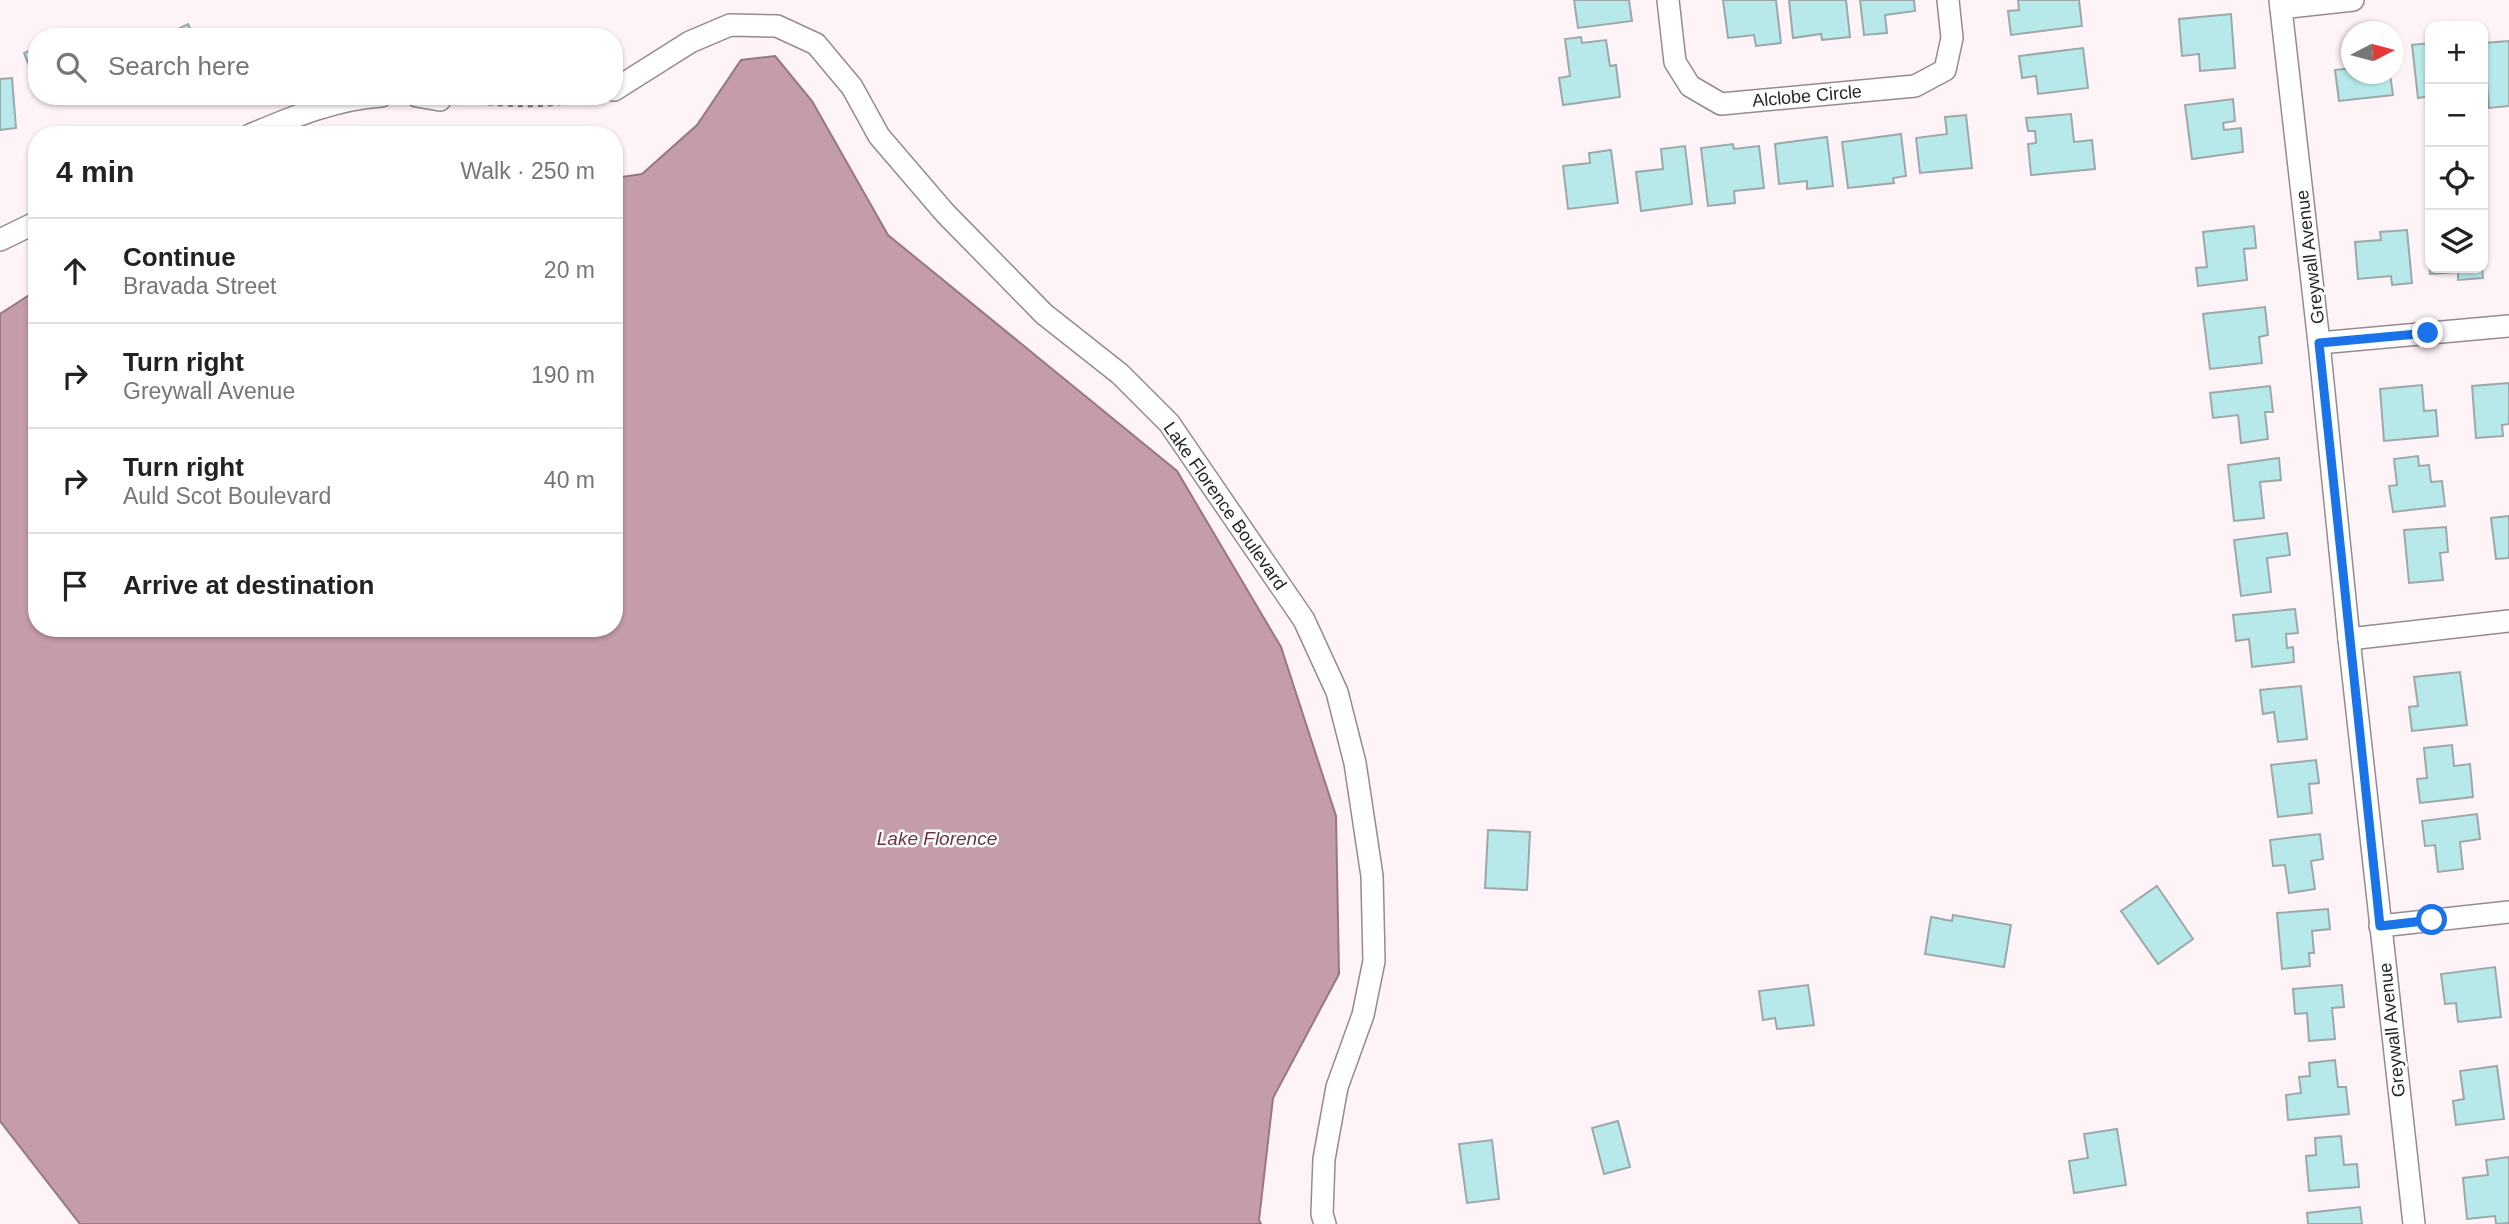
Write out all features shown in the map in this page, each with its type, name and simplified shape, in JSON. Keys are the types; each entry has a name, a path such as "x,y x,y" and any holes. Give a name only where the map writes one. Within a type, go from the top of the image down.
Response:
{"street":[{"name":"Alclobe Circle","path":"1668,0 1675,62 1690,86 1721,104 1915,86 1945,70 1952,38 1948,0"},
{"path":"2280,4 2353,0"},
{"name":"Greywall Avenue","path":"2280,4 2414,1224"},
{"name":"Lake Florence Boulevard","path":"623,84 690,42 730,25 776,26 816,44 852,88 880,136 945,213 1044,314 1120,374 1169,423 1304,620 1337,692 1355,763 1372,876 1374,961 1363,1015 1335,1099 1324,1159 1322,1214 1325,1224"},
{"path":"272,126 331,105"},
{"path":"0,240 28,226"},
{"path":"2319,343 2509,326"},
{"path":"2349,639 2509,621"},
{"path":"2380,926 2509,912"}],"path":[{"path":"496,105 547,105"}],"water":[{"name":"Lake Florence","path":"775,56 812,101 888,235 1177,471 1281,647 1336,816 1339,974 1273,1098 1259,1220 1261,1224 80,1224 0,1121 0,314 28,296 28,637 623,637 623,177 642,174 697,125 741,60"}],"building":[{"path":"1574,0 1629,0 1632,21 1578,28"},
{"path":"1723,0 1776,0 1781,43 1756,46 1754,35 1728,38"},
{"path":"1789,0 1846,0 1850,37 1822,40 1821,34 1793,38"},
{"path":"1860,0 1914,0 1915,11 1885,15 1887,33 1864,35"},
{"path":"2018,0 2079,0 2082,26 2011,35 2008,11 2019,10"},
{"path":"2231,14 2235,68 2200,71 2199,54 2182,56 2179,19"},
{"path":"1581,37 1582,43 1606,40 1610,66 1616,65 1620,97 1563,105 1559,78 1570,76 1565,39"},
{"path":"2509,41 2509,106 2489,108 2488,43"},
{"path":"2425,44 2425,97 2418,98 2412,45"},
{"path":"2083,48 2088,88 2038,94 2036,76 2022,78 2019,56"},
{"path":"2341,69 2341,84 2391,84 2393,95 2339,101 2335,70"},
{"path":"12,78 16,128 0,130 0,79"},
{"path":"2233,99 2235,121 2223,123 2224,130 2241,128 2243,152 2192,159 2185,105"},
{"path":"2071,114 2074,142 2092,140 2095,169 2031,175 2028,144 2036,143 2035,131 2028,131 2026,118"},
{"path":"1966,115 1972,168 1920,173 1916,138 1947,134 1945,117"},
{"path":"1901,134 1906,176 1893,178 1894,183 1848,188 1842,142"},
{"path":"1827,137 1833,186 1807,189 1807,181 1779,184 1775,144"},
{"path":"1733,144 1734,149 1759,146 1764,188 1734,191 1735,203 1708,206 1701,148"},
{"path":"1685,146 1692,204 1641,211 1636,172 1663,169 1661,149"},
{"path":"1611,150 1618,203 1568,209 1563,166 1590,163 1589,153"},
{"path":"2254,226 2256,248 2244,249 2247,280 2198,286 2196,268 2207,267 2203,232"},
{"path":"2407,230 2412,283 2392,285 2391,276 2358,279 2355,242 2381,240 2380,232"},
{"path":"2458,273 2482,273 2483,278 2458,280"},
{"path":"2265,307 2268,335 2259,337 2262,363 2210,369 2203,314"},
{"path":"2509,383 2509,424 2502,425 2503,436 2476,438 2472,386"},
{"path":"2422,385 2424,411 2436,410 2438,436 2384,441 2380,389"},
{"path":"2270,386 2273,412 2265,412 2268,439 2241,443 2238,415 2213,418 2210,393"},
{"path":"2418,456 2419,466 2429,465 2431,482 2442,481 2445,506 2393,512 2389,486 2397,485 2394,459"},
{"path":"2279,458 2281,480 2260,482 2264,518 2234,521 2228,465"},
{"path":"2509,516 2509,558 2496,559 2491,518"},
{"path":"2446,527 2448,552 2440,553 2443,580 2409,583 2404,530"},
{"path":"2287,533 2290,555 2267,558 2271,592 2241,596 2234,540"},
{"path":"2295,609 2298,633 2286,634 2287,648 2293,647 2294,662 2252,667 2249,639 2236,641 2233,615"},
{"path":"2460,672 2467,725 2412,731 2409,707 2418,706 2414,677"},
{"path":"2301,686 2307,739 2278,742 2274,712 2263,714 2260,690"},
{"path":"2452,745 2454,766 2470,764 2473,797 2420,803 2417,779 2427,778 2424,748"},
{"path":"2316,760 2319,783 2309,784 2312,813 2278,817 2271,765"},
{"path":"2477,814 2480,839 2460,842 2463,869 2438,872 2435,845 2425,846 2422,821"},
{"path":"1488,830 1530,832 1527,890 1485,888"},
{"path":"2320,834 2323,859 2311,861 2315,889 2289,893 2285,865 2273,866 2270,840"},
{"path":"2157,886 2193,939 2158,964 2121,911"},
{"path":"2328,909 2330,929 2312,931 2314,953 2309,953 2310,966 2282,969 2277,913"},
{"path":"1953,915 2011,925 2004,967 1925,954 1931,917 1952,921"},
{"path":"2495,967 2501,1017 2458,1022 2456,1003 2445,1004 2441,974"},
{"path":"1808,985 1814,1025 1777,1029 1775,1018 1763,1020 1759,991"},
{"path":"2342,985 2344,1007 2332,1008 2335,1039 2309,1041 2307,1013 2295,1014 2293,989"},
{"path":"2335,1060 2338,1087 2346,1087 2349,1114 2288,1120 2286,1095 2301,1093 2299,1077 2310,1076 2309,1063"},
{"path":"2497,1066 2504,1119 2456,1125 2453,1101 2464,1099 2460,1071"},
{"path":"1618,1121 1630,1167 1604,1174 1592,1128"},
{"path":"2117,1129 2126,1185 2074,1193 2069,1161 2088,1158 2084,1134"},
{"path":"2341,1136 2344,1165 2357,1164 2359,1187 2309,1191 2306,1156 2316,1155 2315,1138"},
{"path":"1492,1140 1499,1199 1467,1203 1459,1144"},
{"path":"2509,1157 2509,1223 2496,1224 2495,1216 2467,1219 2463,1178 2488,1175 2486,1160"},
{"path":"2360,1207 2362,1224 2308,1224 2307,1213"}],"route":[{"path":"2428,333 2319,343 2380,926 2432,920"}]}
